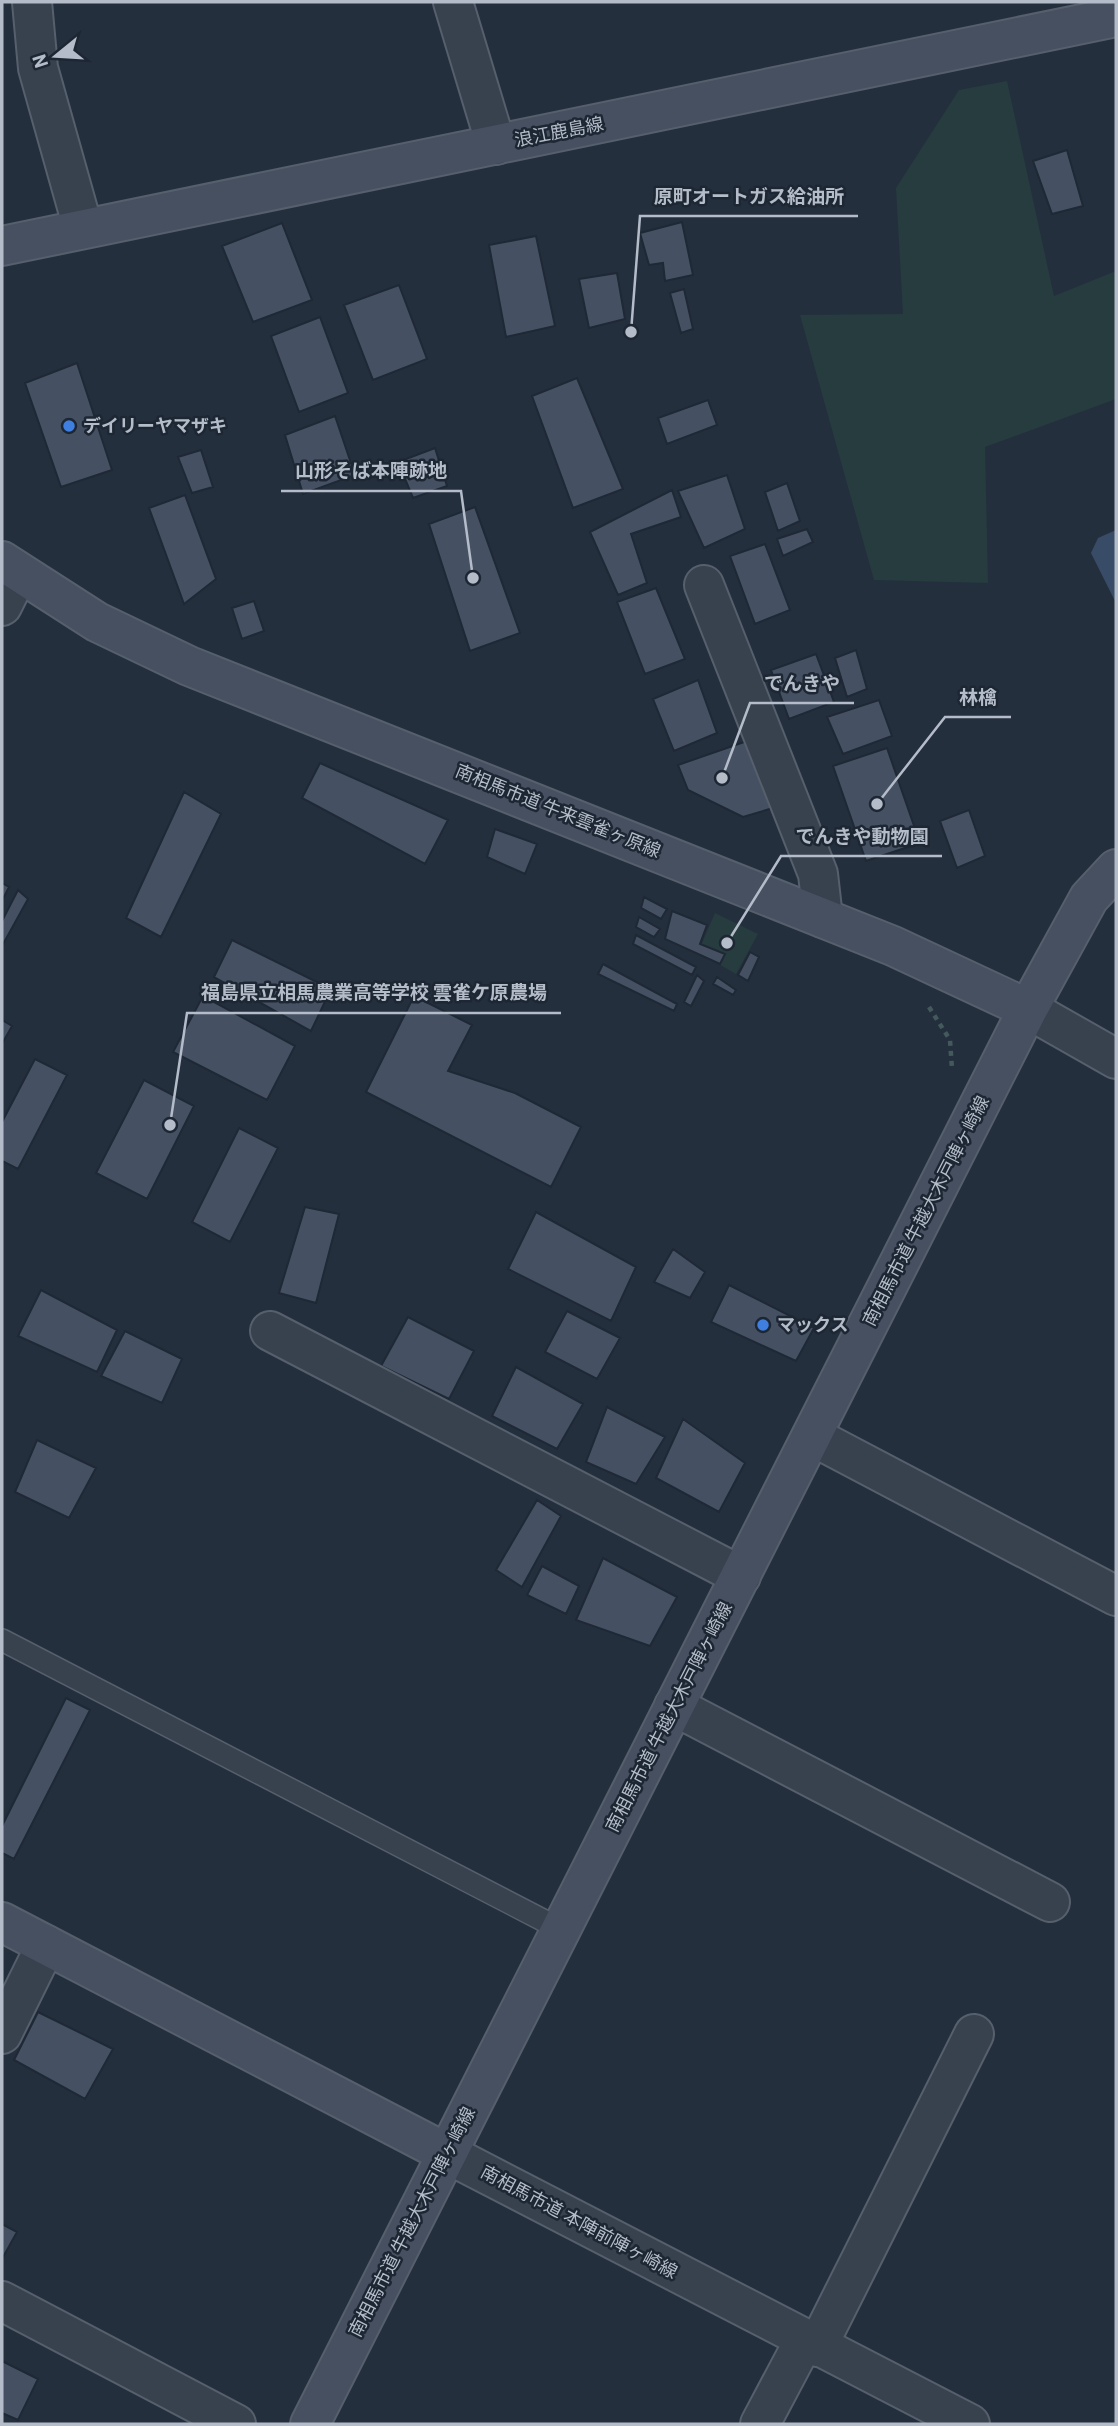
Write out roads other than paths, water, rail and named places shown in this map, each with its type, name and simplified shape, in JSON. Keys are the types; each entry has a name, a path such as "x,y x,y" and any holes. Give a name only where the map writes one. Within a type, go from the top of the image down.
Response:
{"street":[{"path":"32,2 38,68 83,228"},
{"path":"453,2 496,145"},
{"name":"浪江鹿島線","path":"2,246 496,145 1093,15"},
{"name":"南相馬市道 牛来雲雀ヶ原線","path":"7,581 189,666 939,965 1028,1009 1116,1059"},
{"path":"704,584 818,873 823,918"},
{"name":"南相馬市道 牛越大木戸陣ヶ崎線","path":"310,2424 1028,1009 1089,898 1116,869"},
{"path":"270,1331 741,1576"},
{"path":"812,1436 1116,1595"},
{"path":"674,1706 1050,1902"},
{"name":"南相馬市道 本陣前陣ヶ崎線","path":"2,1922 811,2344 970,2424"},
{"path":"2,2034 46,1945"},
{"path":"760,2424 811,2344 974,2034"},
{"path":"2,2301 236,2424"}],"lane":[{"path":"2,1640 560,1929"}],"water":[{"path":"1116,530 1116,603 1091,553 1098,538"}],"place":[{"name":"原町オートガス給油所","path":"631,332"},
{"name":"デイリーヤマザキ","path":"69,426"},
{"name":"山形そば本陣跡地","path":"473,578"},
{"name":"でんきや","path":"722,778"},
{"name":"林檎","path":"877,804"},
{"name":"でんきや動物園","path":"727,943"},
{"name":"福島県立相馬農業高等学校 雲雀ケ原農場","path":"170,1125"},
{"name":"マックス","path":"763,1325"}]}
